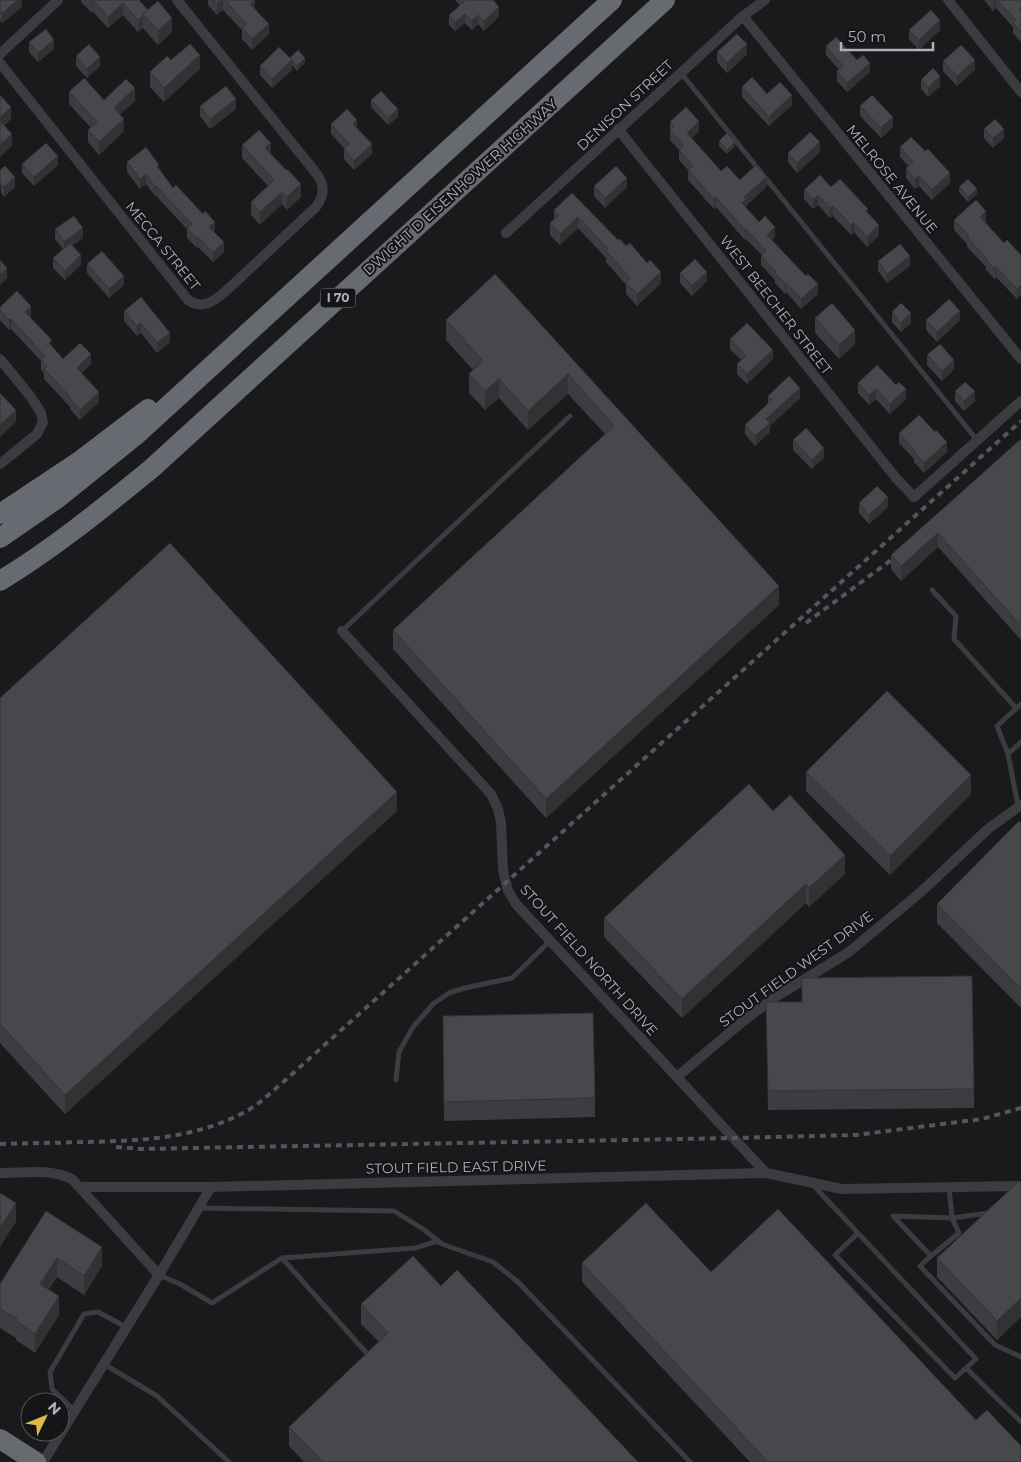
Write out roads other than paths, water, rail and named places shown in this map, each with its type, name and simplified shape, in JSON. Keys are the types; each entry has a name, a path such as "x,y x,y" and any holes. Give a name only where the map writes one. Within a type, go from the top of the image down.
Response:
{"highway":[{"name":"I 70","path":"0,538 58,498 116,452 612,0"},
{"name":"DWIGHT D EISENHOWER HIGHWAY","path":"0,581 67,536 106,507 151,469 665,0"},
{"path":"0,514 81,460 225,354"},
{"path":"0,1439 36,1462"}],"street":[{"path":"0,54 58,0"},
{"name":"MECCA STREET","path":"0,64 182,294 193,304 199,306 206,304 218,298 226,291 316,207 323,190 316,173 177,0"},
{"name":"DENISON STREET","path":"506,233 743,16 765,0"},
{"path":"948,0 1021,92"},
{"name":"MELROSE AVENUE","path":"743,16 1021,359"},
{"name":"WEST BEECHER STREET","path":"618,129 890,470 914,497 977,440"},
{"path":"0,359 41,413 43,422 37,434 0,464"},
{"path":"977,440 1021,401"},
{"name":"STOUT FIELD NORTH DRIVE","path":"342,630 491,794 501,823 503,870 508,891 516,904 766,1173"},
{"name":"STOUT FIELD WEST DRIVE","path":"677,1077 742,1022 774,998 849,952 906,905 988,830 1020,806"},
{"path":"0,1173 45,1172 72,1179 159,1275"},
{"name":"STOUT FIELD EAST DRIVE","path":"80,1187 211,1187 766,1173 842,1189 1021,1186"},
{"path":"43,1462 127,1328 211,1187"}],"lane":[{"path":"680,73 977,440"},
{"path":"342,630 570,416"},
{"path":"932,590 956,616 954,638 1019,706 997,726 1008,754 1020,806"},
{"path":"1008,754 1021,742"},
{"path":"396,1080 399,1052 413,1027 433,1004 449,993 512,978 551,941"},
{"path":"811,1182 976,1359 955,1378 835,1255 858,1233"},
{"path":"949,1187 952,1218 959,1233 920,1266 995,1345 1021,1357"},
{"path":"199,1208 394,1211 423,1229 442,1244 493,1262 518,1282 690,1462"},
{"path":"931,1256 893,1216 952,1218 997,1212"},
{"path":"159,1275 180,1284 212,1303 282,1258 415,1248 438,1241"},
{"path":"282,1258 370,1357"},
{"path":"75,1411 52,1389 50,1372 84,1314 98,1312 127,1328"},
{"path":"104,1364 157,1396 229,1462"},
{"path":"966,1368 1021,1422"}],"railway":[{"path":"0,1144 124,1141 184,1134 222,1122 257,1104 1021,421"},
{"path":"806,623 902,552"},
{"path":"116,1147 141,1149 856,1135 982,1119 1021,1108"}]}
